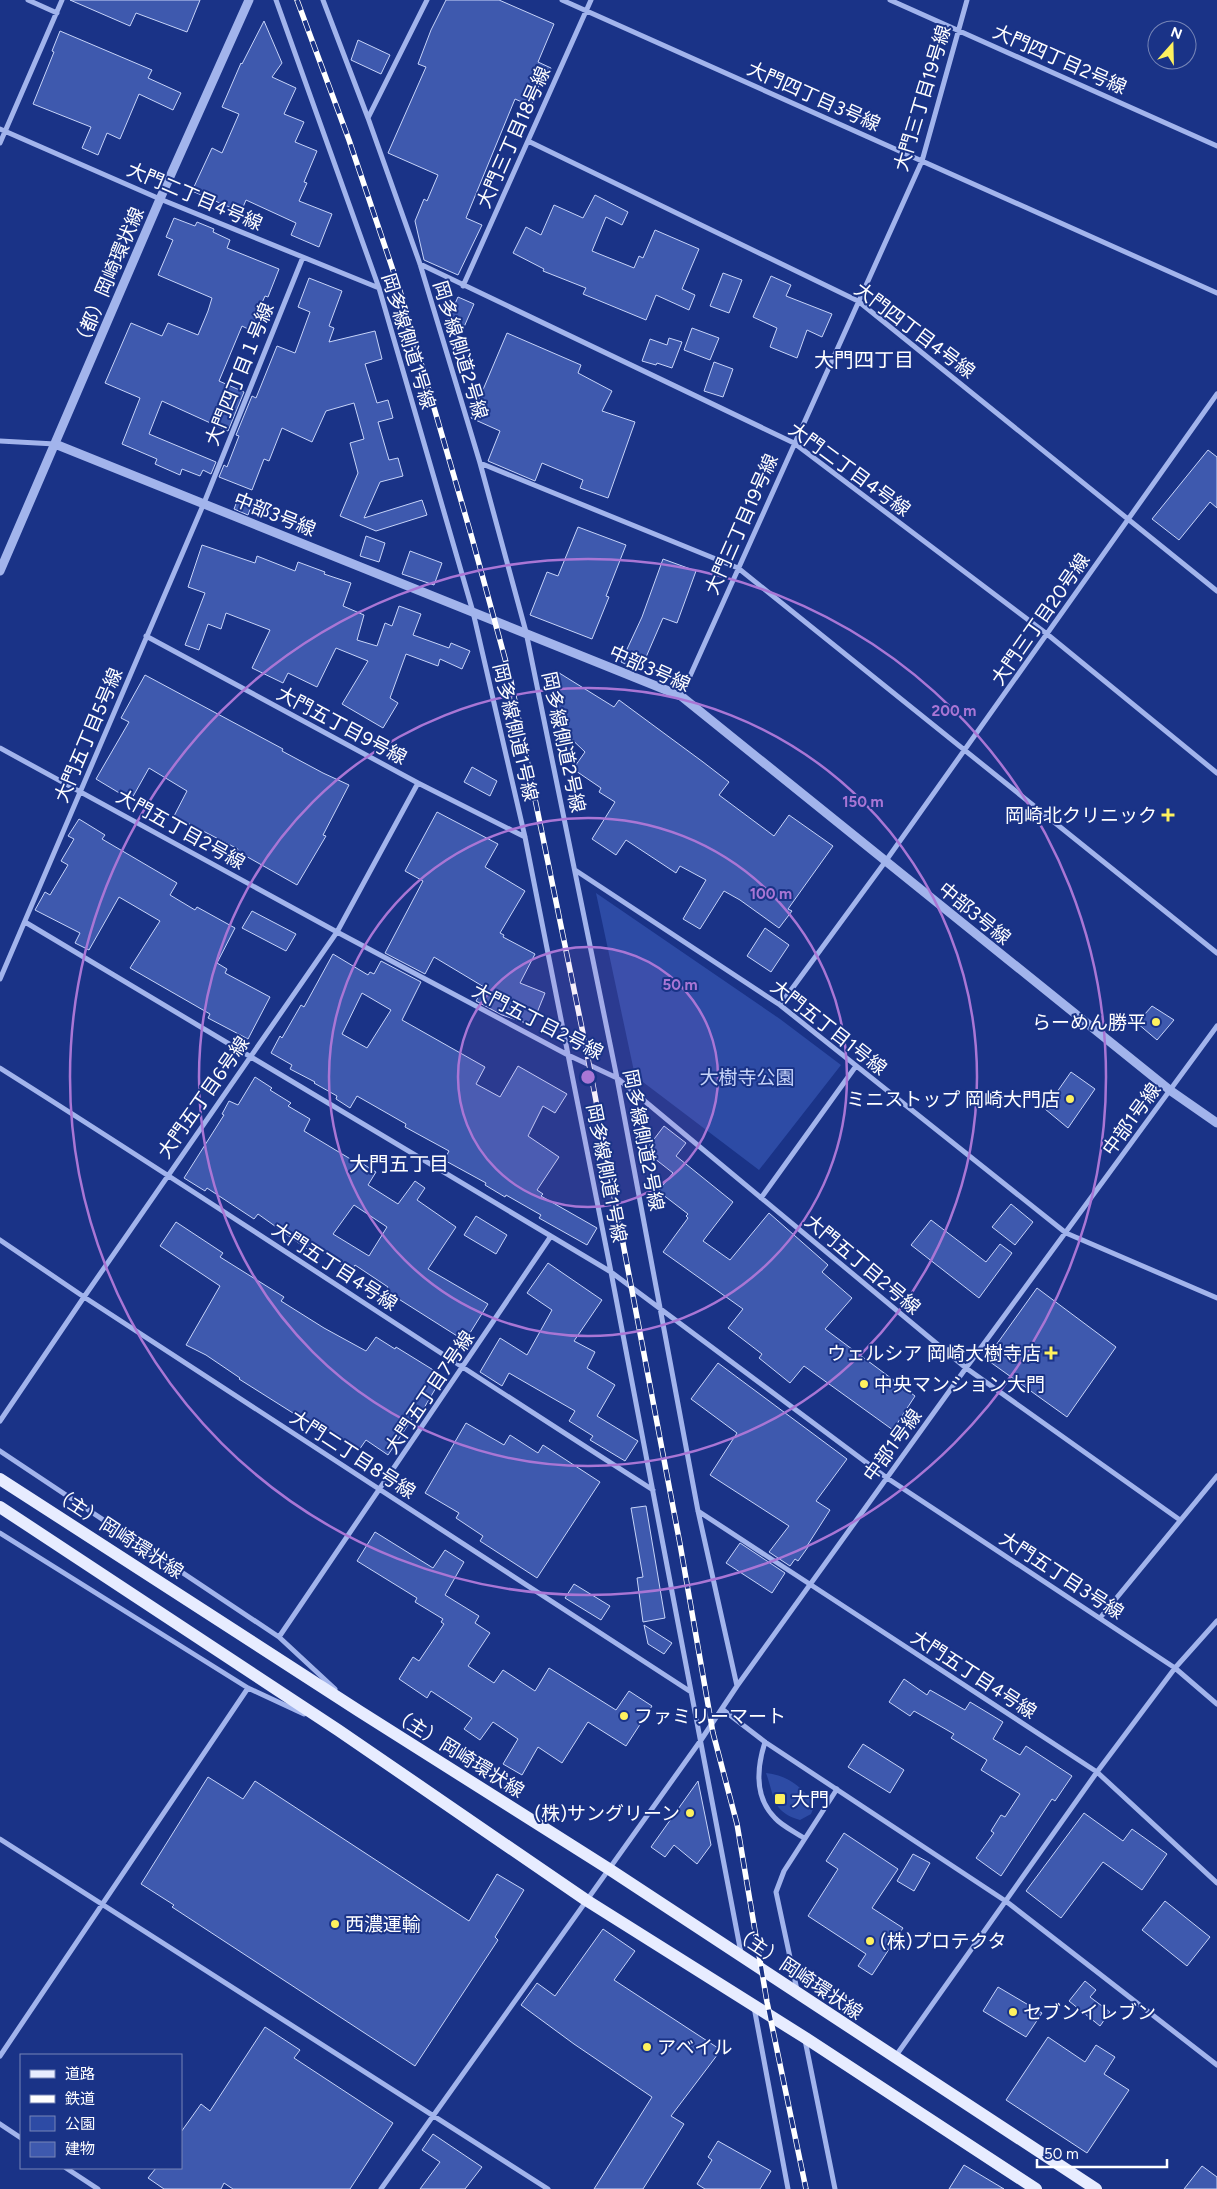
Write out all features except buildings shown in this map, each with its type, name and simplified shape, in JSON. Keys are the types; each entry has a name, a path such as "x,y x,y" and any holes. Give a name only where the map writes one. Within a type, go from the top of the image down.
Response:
{"main road":[{"name":"（主）岡崎環状線","path":"0,1479 358,1711 608,1869 1096,2189"},
{"path":"0,1506 338,1730 586,1900 753,2004 1036,2189"}],"street":[{"path":"28,0 57,13"},
{"path":"0,143 3,130 62,0"},
{"name":"（都）岡崎環状線","path":"0,571 160,199 249,0"},
{"name":"岡多線側道1号線","path":"276,0 379,288 473,612 525,836 612,1272 742,1956"},
{"name":"岡多線側道2号線","path":"323,0 368,118 420,264 480,464 526,632 617,1078 662,1309 698,1511 737,1686"},
{"path":"368,118 426,0"},
{"name":"大門四丁目3号線","path":"562,0 1217,293"},
{"name":"大門三丁目18号線","path":"463,286 591,0"},
{"name":"大門四丁目2号線","path":"890,0 1217,146"},
{"name":"大門三丁目19号線","path":"681,696 922,161 967,0"},
{"name":"大門二丁目4号線","path":"3,130 160,199 379,288"},
{"name":"大門四丁目4号線","path":"528,142 858,301 1217,591"},
{"name":"大門四丁目１号線","path":"204,503 303,257"},
{"name":"大門二丁目4号線","path":"420,264 794,442 1047,634 1217,773"},
{"name":"大門三丁目20号線","path":"780,1005 885,862 1217,394"},
{"path":"0,441 54,444"},
{"name":"中部3号線","path":"54,444 526,632 681,696 1171,1091 1217,1123"},
{"path":"480,464 738,568 1217,952"},
{"name":"大門五丁目5号線","path":"0,979 204,503"},
{"name":"大門五丁目9号線","path":"146,636 418,783 525,836"},
{"name":"大門五丁目2号線","path":"0,748 337,932 568,1055 617,1078 966,1368 1180,1520"},
{"name":"大門五丁目6号線","path":"0,1421 337,932 418,783"},
{"name":"大門五丁目1号線","path":"575,870 780,1005 1066,1233 1217,1298"},
{"name":"大門五丁目3号線","path":"25,922 612,1272 887,1478 1175,1668 1217,1704"},
{"name":"中部1号線","path":"381,2189 702,1740 737,1686 966,1368 1217,1026"},
{"path":"761,1198 856,1066"},
{"name":"大門五丁目4号線","path":"0,1068 169,1174 462,1368 653,1490"},
{"name":"大門五丁目7号線","path":"279,1637 551,1236"},
{"name":"大門二丁目8号線","path":"0,1240 84,1297 691,1692"},
{"path":"0,1451 279,1637 358,1711"},
{"path":"1100,1618 1217,1476"},
{"name":"大門五丁目4号線","path":"698,1511 1097,1772 1217,1883"},
{"path":"0,1533 248,1688 338,1730"},
{"path":"894,2058 1007,1902 1097,1772 1175,1668 1217,1621"},
{"path":"0,2056 248,1688"},
{"path":"722,1709 765,1742 1007,1902 1217,2064"},
{"path":"765,1742 759,1760 758,1784 766,1806 775,1819 804,1838"},
{"path":"798,1994 776,1892 784,1871 837,1789"},
{"path":"0,1839 548,2189"},
{"path":"753,2004 788,2189"},
{"path":"804,2037 835,2189"},
{"path":"0,2124 20,2137"},
{"path":"68,2169 98,2189"}],"green space":[{"name":"大樹寺公園","path":"596,893 780,1019 841,1065 759,1170 635,1076"},
{"path":"766,1773 781,1776 805,1792 815,1804 811,1814 800,1820 784,1813 773,1797"}],"railway":[{"path":"297,0 349,140 400,291 472,538 510,677 586,1048 680,1544 713,1733 737,1824 767,2002 806,2189"}],"place":[{"name":"岡崎北クリニック","path":"1168,815"},
{"name":"らーめん勝平","path":"1156,1022"},
{"name":"ミニストップ 岡崎大門店","path":"1070,1099"},
{"name":"ウェルシア 岡崎大樹寺店","path":"1051,1353"},
{"name":"中央マンション大門","path":"864,1384"},
{"name":"ファミリーマート","path":"624,1716"},
{"name":"大門","path":"780,1799"},
{"name":"(株)サングリーン","path":"690,1813"},
{"name":"西濃運輸","path":"335,1924"},
{"name":"(株)プロテクタ","path":"870,1941"},
{"name":"セブンイレブン","path":"1013,2012"},
{"name":"アベイル","path":"647,2047"}],"district":[{"name":"大門四丁目","path":"864,360"},
{"name":"大門五丁目","path":"399,1164"}]}
